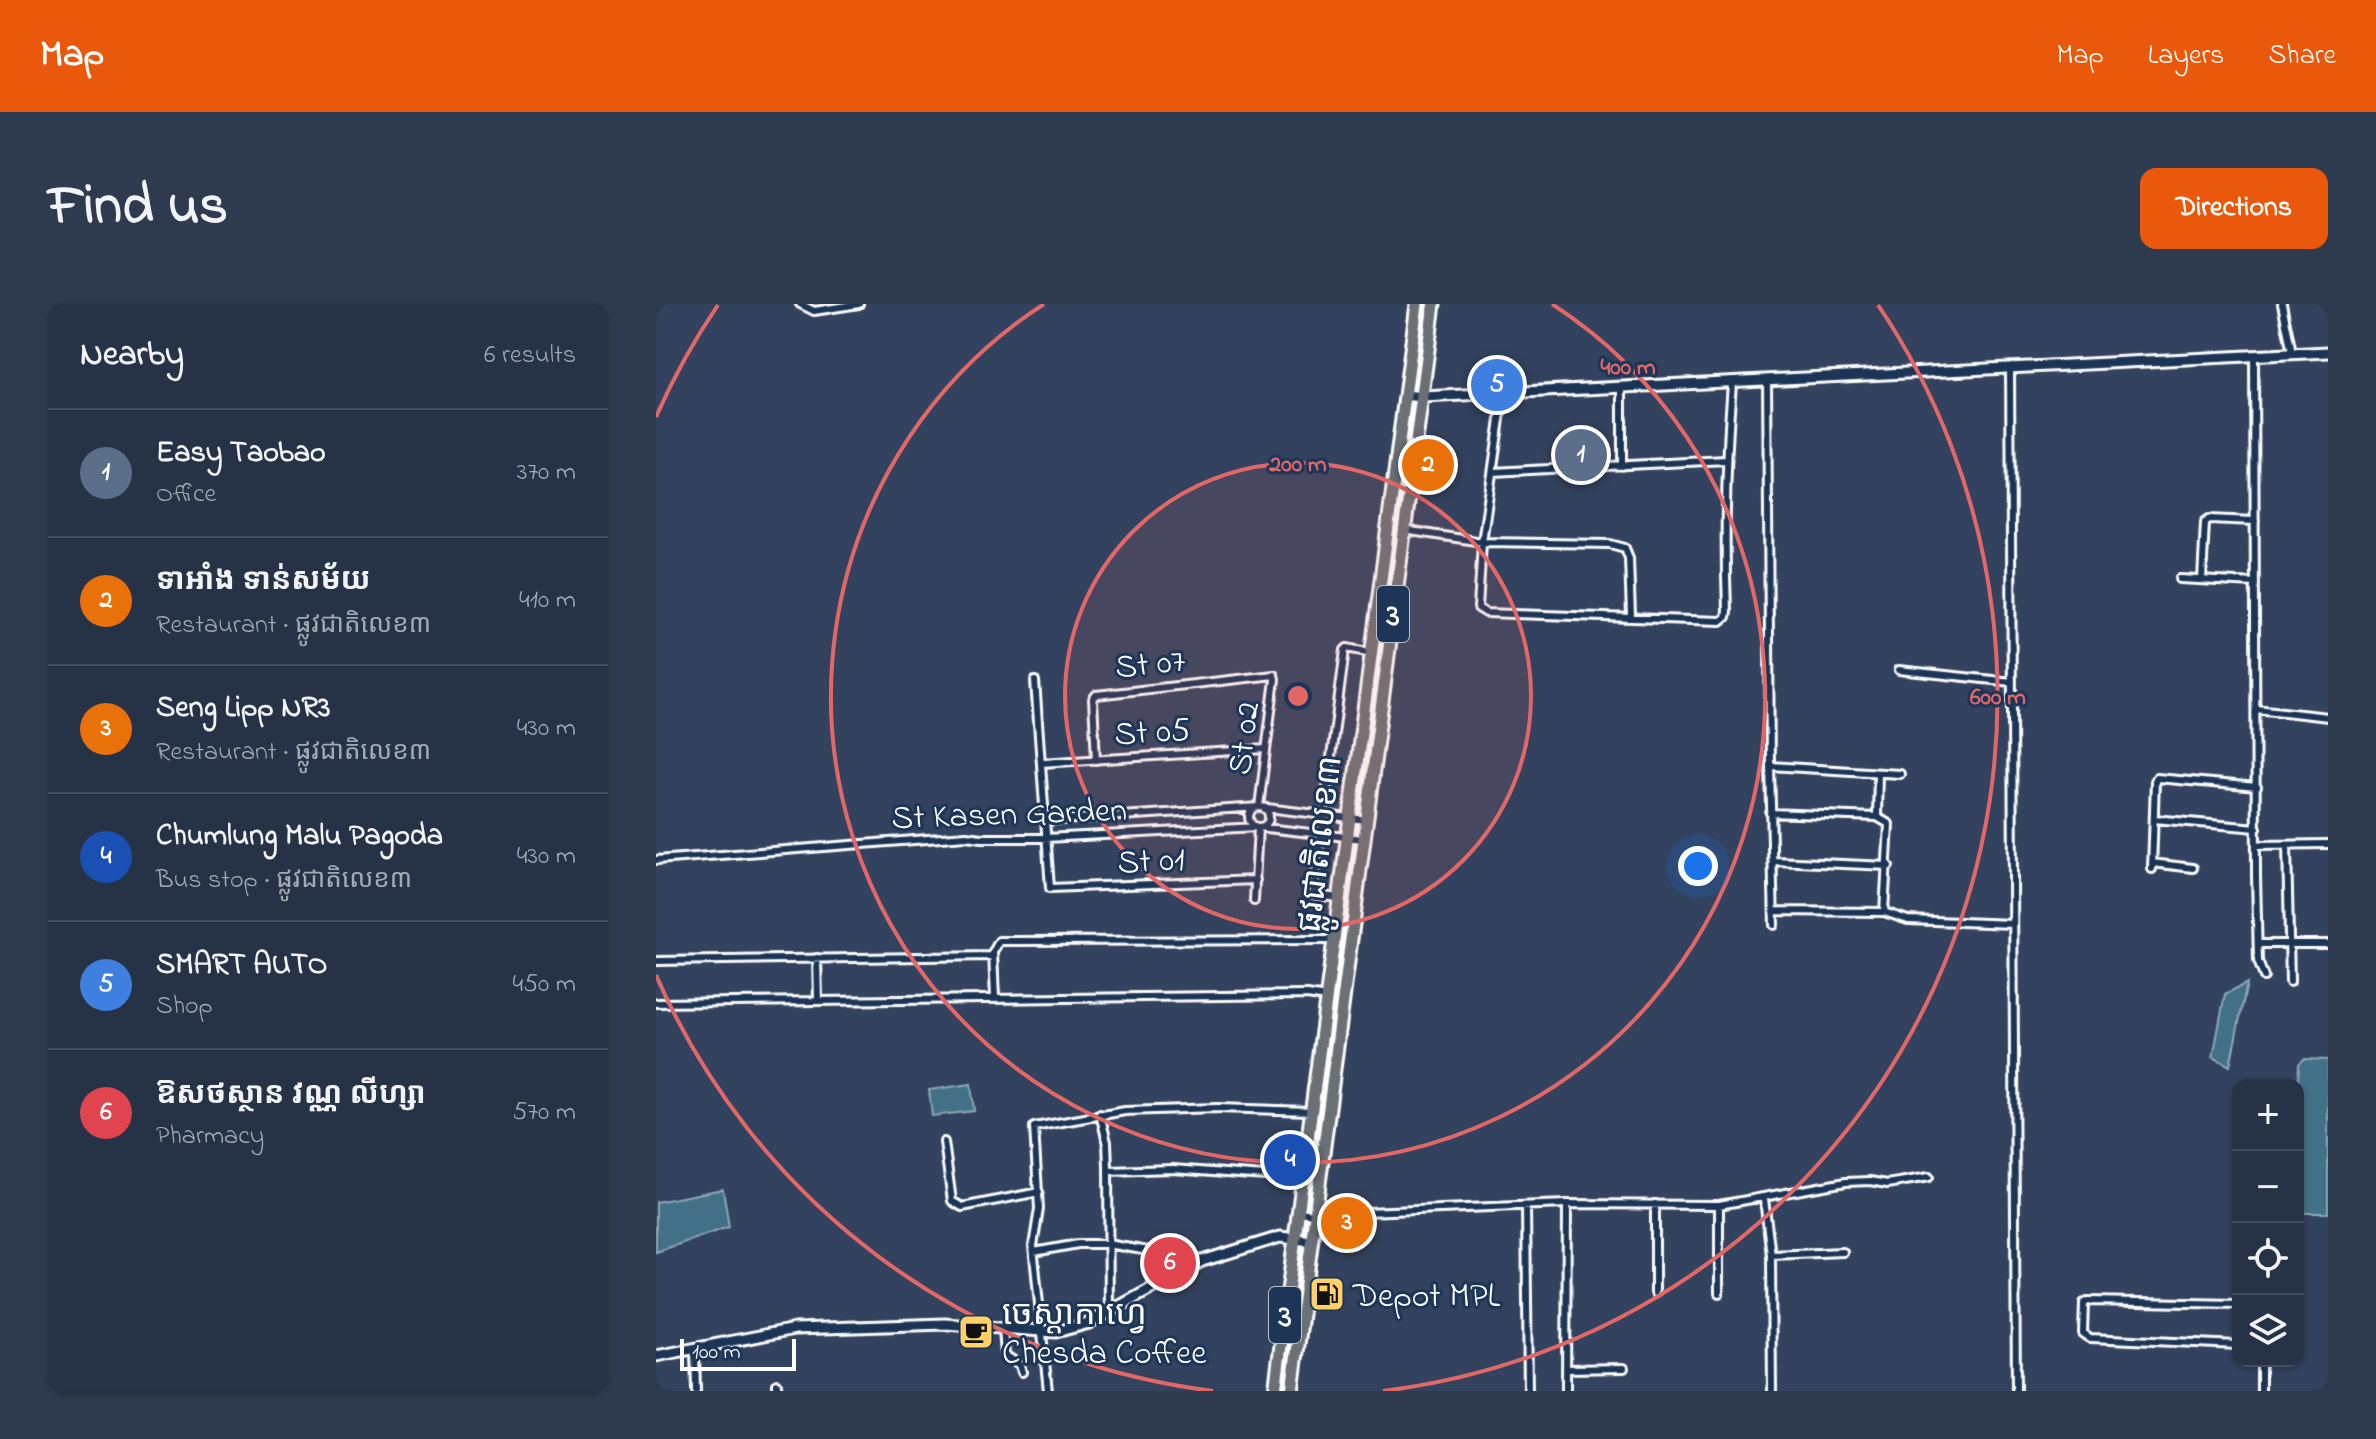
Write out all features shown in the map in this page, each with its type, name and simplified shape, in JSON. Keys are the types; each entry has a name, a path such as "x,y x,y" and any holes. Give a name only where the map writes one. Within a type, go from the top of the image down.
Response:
{"highway":[{"name":"ផ្លូវជាតិលេខ៣","path":"1275,1391 1417,304"},
{"name":"ផ្លូវជាតិលេខ៣","path":"1292,1391 1434,304"}],"street":[{"path":"800,304 814,311 859,304"},
{"path":"2282,304 2292,353"},
{"path":"1405,395 1422,397 1622,389 2328,352"},
{"path":"2254,355 2258,961 2264,977"},
{"path":"2010,368 2016,1391"},
{"path":"1767,381 1770,813 1774,925"},
{"path":"1504,392 1482,542 1478,608 1486,613 1721,621 1726,617 1726,460 1732,383"},
{"path":"1622,389 1622,466"},
{"path":"1493,472 1726,460"},
{"path":"2202,580 2205,522 2209,519 2255,521"},
{"path":"1404,530 1482,542 1610,544 1625,548 1629,558 1631,616"},
{"path":"2180,579 2255,583"},
{"path":"1340,898 1313,895 1322,814 1345,650 1372,653"},
{"path":"1899,670 2012,682"},
{"name":"St 02","path":"1259,807 1275,676"},
{"name":"St 07","path":"1096,760 1093,699 1096,695 1275,676"},
{"path":"1035,681 1045,838"},
{"path":"2256,709 2328,717"},
{"name":"St 05","path":"1041,763 1266,749"},
{"path":"1770,766 1900,774"},
{"path":"1877,817 1878,773"},
{"path":"2193,868 2152,866 2157,778 2257,787"},
{"path":"1259,807 1265,809 1269,818 1267,824 1258,827 1251,824 1249,814 1259,807"},
{"name":"St Kasen Garden","path":"1044,821 1259,807 1366,820"},
{"path":"1770,813 1877,817 1889,824 1884,912"},
{"path":"2154,819 2257,828"},
{"name":"St Kasen Garden","path":"656,860 966,836 1045,838 1258,827 1363,839"},
{"name":"St 02","path":"1254,901 1258,827"},
{"name":"St 01","path":"1045,838 1050,888 1256,880"},
{"path":"2257,845 2328,844"},
{"path":"2287,845 2290,982"},
{"path":"1774,861 1889,866"},
{"path":"1774,911 1884,912 1908,920 2013,924"},
{"path":"995,999 993,956 999,941 1334,940"},
{"path":"2258,944 2328,944"},
{"path":"656,961 993,956"},
{"path":"817,958 818,1000"},
{"path":"656,1003 1307,995 1327,998"},
{"path":"1048,1391 1034,1252 1039,1192 1034,1127 1125,1111 1217,1108 1312,1112"},
{"path":"1100,1114 1107,1142 1109,1311"},
{"path":"944,1142 952,1201 956,1206 1039,1192"},
{"path":"1108,1171 1173,1169 1303,1179"},
{"path":"1298,1212 1315,1214 1567,1204 1719,1205 1846,1182 1887,1184 1929,1177"},
{"path":"1764,1199 1771,1255 1772,1391"},
{"path":"1566,1391 1567,1204"},
{"path":"1655,1204 1655,1293"},
{"path":"1719,1205 1719,1293"},
{"path":"1526,1206 1528,1391"},
{"path":"656,1356 795,1329 945,1324 1056,1332 1089,1323 1202,1261 1280,1237 1311,1241"},
{"path":"1034,1252 1078,1244 1108,1244 1202,1261"},
{"path":"1771,1255 1843,1252"},
{"path":"2232,1304 2088,1301 2084,1303 2083,1333 2090,1338 2232,1345"},
{"path":"1003,1328 1005,1355 1020,1365 1022,1372"},
{"path":"695,1348 696,1391"},
{"path":"2261,1367 2261,1391"},
{"path":"1566,1369 1624,1368"}],"water":[{"path":"2247,983 2230,1066 2213,1057 2225,994"},
{"path":"2304,1059 2328,1060 2328,1213 2304,1213 2304,1079 2298,1079 2299,1064"},
{"path":"971,1084 974,1111 932,1116 929,1090"},
{"path":"723,1189 729,1227 656,1252 656,1202"}],"place":[{"name":"SMART AUTO","path":"1497,385"},
{"name":"Easy Taobao","path":"1581,455"},
{"name":"ទាអាំង ទាន់សម័យ","path":"1428,465"},
{"name":"Chumlung Malu Pagoda","path":"1290,1160"},
{"name":"Seng Lipp NR3","path":"1347,1223"},
{"name":"ឱសថស្ថាន វណ្ណ លីហ្សា","path":"1170,1263"},
{"name":"Depot MPL","path":"1327,1294"},
{"name":"ចេស្ដាកាហ្វេ Chesda Coffee","path":"976,1332"}]}
